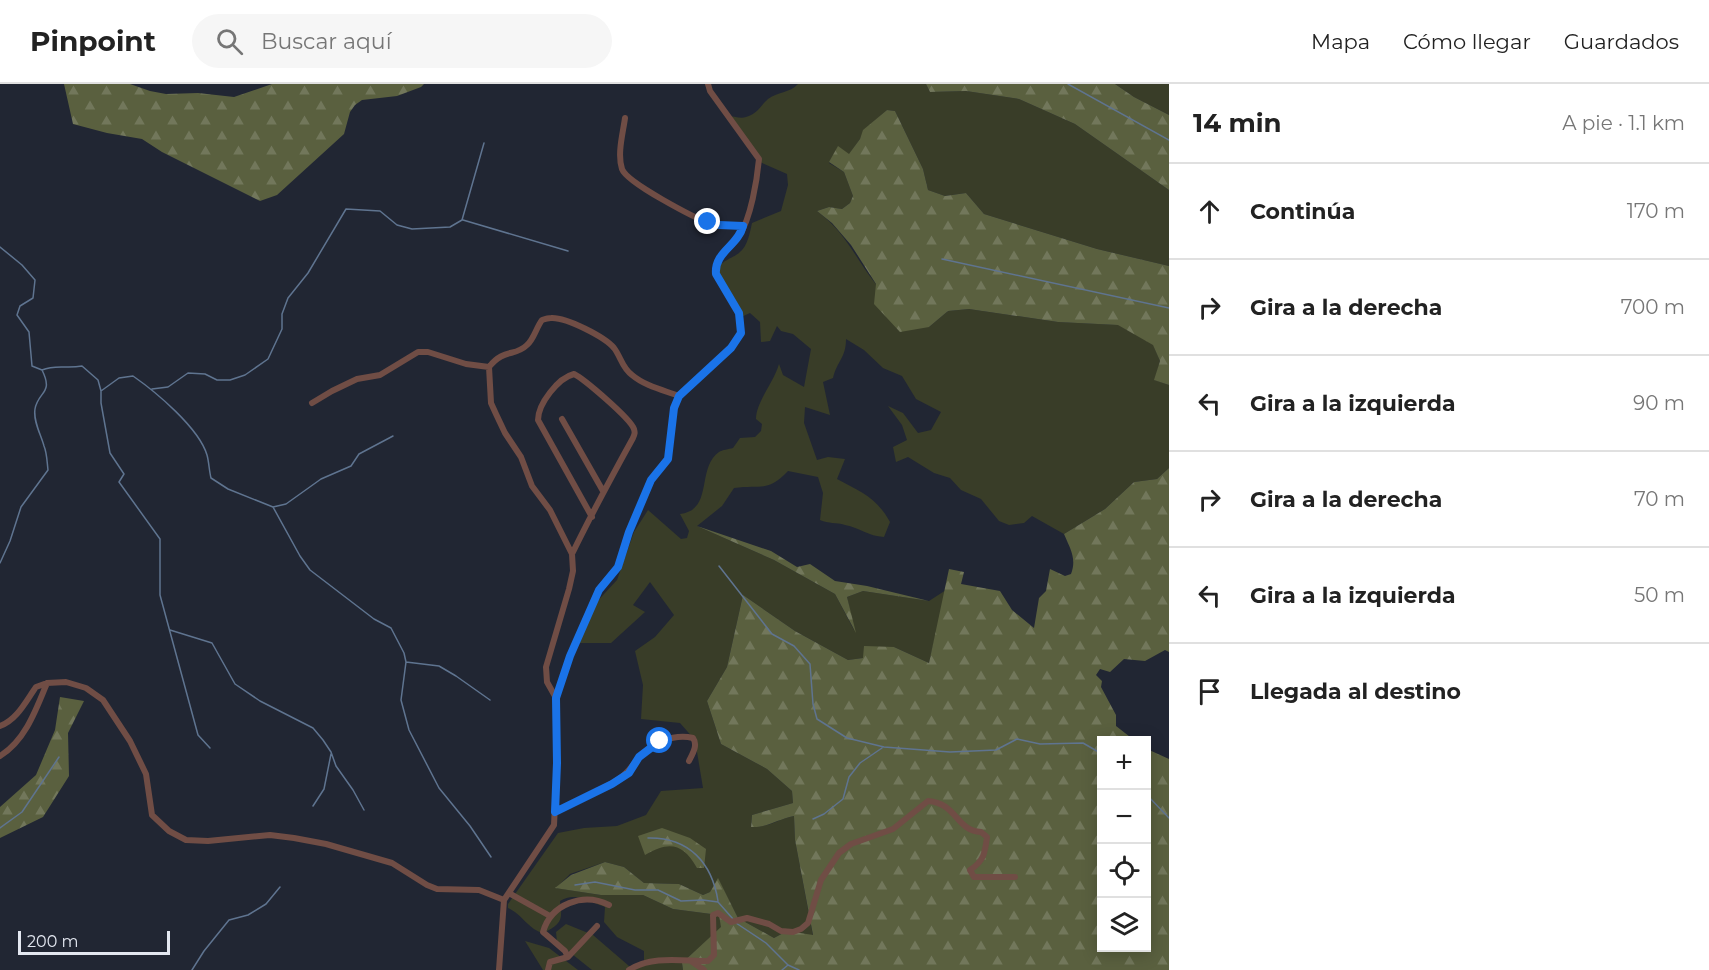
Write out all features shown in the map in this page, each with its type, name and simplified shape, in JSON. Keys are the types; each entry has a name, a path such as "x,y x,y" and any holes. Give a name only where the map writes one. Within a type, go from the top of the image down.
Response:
{"street":[{"path":"499,970 504,900 554,825 557,763 556,698 570,656 599,590 618,567 629,532 651,480 668,459 674,408 679,396 731,348 741,333 739,313 716,274 716,267 717,260 735,241 743,226 754,189 759,159 710,91 708,84"},
{"path":"625,118 621,166 624,174 633,182 688,214 713,224 743,226"},
{"path":"556,698 547,682 546,667 569,590 573,571 572,554 550,510 532,486 521,457 505,433 491,403 489,367 502,354 518,351 526,346 542,320 561,319 594,333 610,344 625,370 642,383 679,396"},
{"path":"312,403 357,380 380,375 418,352 428,352 466,364 489,367"},
{"path":"572,554 592,517 603,491 633,438 634,429 623,415 590,384 571,375 564,377 555,385 538,413 538,420 592,517"},
{"path":"562,419 603,491"},
{"path":"0,726 19,711 36,687 47,683 66,682 86,688 103,700 130,741 146,774 152,815 169,831 186,840 208,841 270,835 326,844 392,863 437,889 479,890 504,900"},
{"path":"0,756 12,749 34,716 47,683"},
{"path":"555,812 612,784 629,773 639,757 660,741 682,735 693,738 694,751 689,761"},
{"path":"629,970 655,960 708,961 714,954 713,915 718,914 731,922 741,919 769,924 781,931 793,932 801,929 808,923 820,880 839,853 851,844 892,829 928,801 939,802 951,810 959,821 973,832 981,832 987,837 985,856 978,865 970,870 974,877 1015,877"},
{"path":"509,893 550,916"},
{"path":"568,957 565,951 543,932 550,916 560,906 571,902 599,900 609,905"},
{"path":"548,970 550,962 568,957 597,926"},
{"path":"691,961 704,970"}],"green space":[{"path":"64,84 130,84 166,94 198,93 234,97 272,84 424,84 397,96 362,100 350,112 344,134 277,195 260,201 162,152 142,139 73,124"},
{"path":"798,84 926,84 930,92 966,91 1019,99 1075,124 1169,190 1169,266 1097,249 984,214 966,193 945,196 928,190 923,169 895,111 887,110 864,130 849,155 838,147 829,163 844,172 853,196 850,203 842,209 829,207 817,211 843,236 880,288 929,327 948,311 969,309 1058,322 1119,325 1153,344 1160,361 1155,380 1169,385 1169,468 1157,479 1134,482 1105,509 1064,534 1032,516 1024,523 1009,525 999,521 981,499 961,490 950,478 934,473 908,457 896,462 893,447 907,440 902,425 888,406 903,413 918,433 931,430 941,412 916,399 902,376 883,368 864,350 846,339 845,351 833,378 823,382 830,415 805,407 804,423 817,460 828,457 845,459 837,479 867,496 885,514 890,522 884,537 850,526 820,520 823,493 818,477 788,471 769,485 734,488 722,506 697,526 774,560 835,594 854,630 847,597 863,591 929,601 946,590 929,663 894,647 863,658 848,660 795,631 743,595 727,667 707,701 721,744 767,769 792,791 793,803 752,815 751,826 767,825 794,816 795,840 813,936 787,931 774,938 738,918 718,879 710,892 703,895 679,884 644,883 624,867 605,862 570,874 556,888 601,895 643,895 673,909 719,915 722,927 682,963 683,970 592,970 557,942 556,932 566,924 593,935 629,966 637,966 644,961 644,951 617,937 604,922 605,907 582,898 566,898 560,901 561,918 554,927 543,933 534,929 508,908 508,904 558,833 584,828 617,826 646,815 661,791 703,788 695,740 680,723 641,719 643,685 635,651 655,637 674,615 650,582 633,605 645,612 611,643 578,643 592,607 617,580 634,532 648,510 681,539 687,538 689,531 680,514 690,511 697,505 712,459 719,452 733,448 740,438 755,437 761,431 762,424 756,419 757,412 779,364 783,375 804,387 811,349 793,334 781,331 777,326 770,341 761,342 760,322 750,313 739,318 723,290 718,274 720,265 745,247 752,223 781,211 788,185 787,174 760,162 727,116 742,118 750,115 768,99"},
{"path":"926,84 1115,84 1134,97 1169,115 1169,190 1075,124 1019,99 966,91 930,92"},
{"path":"1115,84 1169,84 1169,115 1134,97"},
{"path":"887,110 895,111 923,169 928,190 945,196 966,193 984,214 1097,249 1169,266 1169,385 1154,380 1160,361 1153,345 1118,325 1058,322 969,309 948,311 929,327 900,332 874,304 876,284 851,245 832,223 817,211 829,207 842,209 850,203 853,196 844,172 829,162 838,146 849,154 860,139 863,130"},
{"path":"1169,468 1169,652 1165,650 1145,661 1124,659 1110,672 1100,669 1096,675 1102,681 1101,687 1116,715 1116,726 1129,736 1097,736 1097,952 1151,952 1151,751 1169,759 1169,970 683,970 682,963 721,927 719,915 673,909 643,895 601,895 555,888 571,875 605,862 624,867 644,883 679,884 703,895 710,892 718,878 738,918 774,938 787,931 813,935 795,840 794,816 751,827 752,815 793,803 792,791 767,769 721,744 707,701 727,667 743,595 795,631 848,660 863,658 864,646 894,647 929,663 949,569 964,572 961,584 1000,591 1012,610 1034,628 1039,598 1046,591 1050,569 1065,576 1071,574 1073,569 1073,558 1064,534 1105,509 1134,482 1157,479"},
{"path":"697,526 771,551 797,567 810,564 835,581 929,601 863,591 847,597 856,633 835,594 774,560"},
{"path":"60,697 84,701 68,733 69,776 43,817 0,838 0,807 36,775 55,730"},
{"path":"662,828 690,838 706,849 704,868 697,868 686,853 675,847 668,846 645,855 638,836"},
{"path":"525,941 549,948 578,970 543,970"}],"waterway":[{"path":"1068,84 1169,140"},
{"path":"152,389 168,387 188,373 205,374 217,380 230,380 245,375 268,359 282,329 282,314 288,298 308,273 346,209 380,211 397,225 412,229 450,227 462,220 484,143"},
{"path":"463,220 568,251"},
{"path":"0,247 22,265 35,280 33,298 20,306 17,315 29,332 32,366 42,370 52,367 82,366 98,380 110,453 124,474 119,482 160,539 160,595 198,735 210,748"},
{"path":"942,259 1169,308"},
{"path":"0,563 21,507 48,470 46,452 35,414 37,403 46,388 42,370"},
{"path":"101,391 119,378 133,376 153,391 176,411 195,434 207,455 211,478 228,489 273,507 310,570 374,619 391,628 404,653 406,662 401,700 409,730 439,788 470,826 491,857"},
{"path":"273,507 286,504 321,479 351,466 359,454 393,436"},
{"path":"719,566 772,634 794,646 810,664 813,704 817,719 847,738 884,747 950,752 996,750 1017,739 1040,744 1083,743 1097,751"},
{"path":"170,630 212,643 235,684 260,701 313,728 331,752 336,766 364,810"},
{"path":"406,662 439,666 490,700"},
{"path":"813,819 824,814 843,799 849,777 860,763 882,748"},
{"path":"313,806 324,789 331,754"},
{"path":"0,828 22,812 59,757"},
{"path":"1151,799 1169,818"},
{"path":"648,838 675,842 687,847 696,855 710,875 718,901"},
{"path":"575,885 595,882 635,890 658,890 681,901 718,902 733,919"},
{"path":"192,970 229,920 248,915 266,904 280,887"},
{"path":"736,923 766,943 788,965 799,970"},
{"path":"782,970 788,965"}],"route":[{"path":"660,741 639,757 629,773 612,784 555,812 556,698 570,656 599,590 618,567 629,532 651,480 668,459 674,408 679,396 731,348 741,333 739,313 716,274 716,267 717,260 735,241 743,226 708,222"}]}
